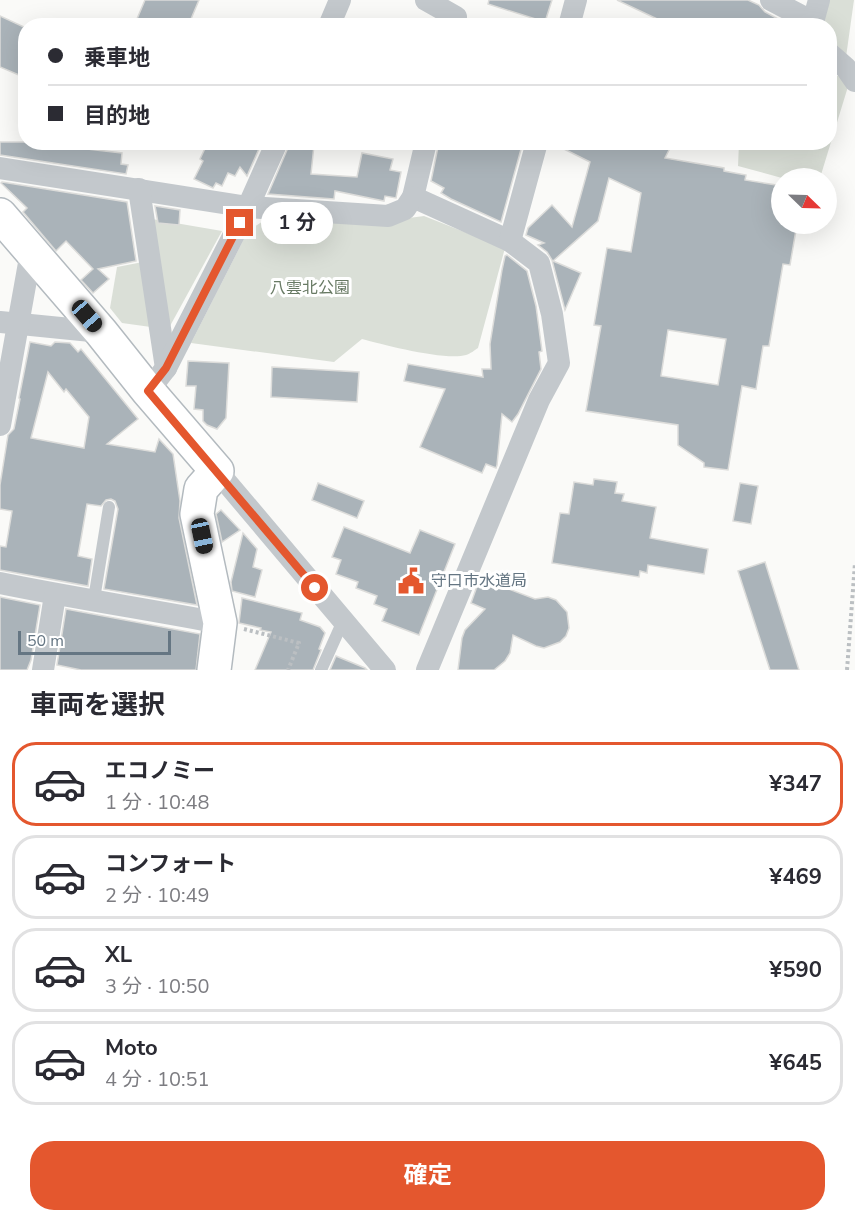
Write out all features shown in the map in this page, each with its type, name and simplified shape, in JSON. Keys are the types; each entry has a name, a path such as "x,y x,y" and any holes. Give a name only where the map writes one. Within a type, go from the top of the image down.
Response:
{"street":[{"path":"332,18 340,0"},
{"path":"426,0 456,18"},
{"path":"571,18 576,0"},
{"path":"771,0 803,18"},
{"path":"815,18 819,0"},
{"path":"837,60 855,81"},
{"path":"157,380 248,207 273,150"},
{"path":"0,168 248,207 388,216 405,209 413,197 424,150"},
{"path":"510,241 535,150"},
{"path":"140,189 157,380"},
{"path":"413,197 510,241 539,263 552,314 559,363 539,400 427,670"},
{"path":"0,215 101,332 157,380 217,471 385,670"},
{"path":"0,420 9,323 32,252"},
{"path":"9,323 101,332"},
{"path":"214,670 220,623 197,514 201,489 217,471"},
{"path":"0,583 220,623"},
{"path":"43,670 55,594"}],"lane":[{"path":"94,599 109,507"},
{"path":"321,670 343,621"}],"path":[{"path":"847,670 855,563"},
{"path":"220,623 299,643 288,670"}],"green space":[{"path":"828,0 854,0 846,57 837,54 837,18 824,18"},
{"path":"837,76 850,80 837,122"},
{"path":"739,150 829,150 823,168 771,168 771,175 738,166"},
{"name":"八雲北公園","path":"274,214 386,221 424,216 505,248 478,348 466,355 444,356 415,352 362,339 334,362 191,343 248,231"},
{"path":"152,219 222,231 164,337"},
{"path":"148,261 158,328 122,323 110,308 117,267"}],"building":[{"path":"145,0 199,0 191,18 137,18"},
{"path":"489,0 552,0 546,18 532,18 488,4"},
{"path":"617,0 748,0 776,18 655,18"},
{"path":"0,16 18,24 18,75 0,67"},
{"path":"0,142 18,142 18,150 96,150 122,153 121,164 128,165 126,174 0,155"},
{"path":"204,150 258,150 247,176 240,167 235,176 228,173 222,186 216,183 213,188 194,179 203,161 200,159"},
{"path":"287,150 313,150 311,174 357,177 362,153 393,159 390,170 401,172 396,198 385,196 384,201 335,191 334,199 268,194"},
{"path":"437,150 521,150 501,222 451,199 441,193 444,188 431,181"},
{"path":"566,150 669,150 665,158 724,168 724,171 746,175 745,180 771,184 771,234 795,234 790,265 783,264 769,346 763,346 756,389 742,386 728,470 704,467 704,463 678,445 678,425 586,411 601,326 594,325 607,248 631,252 641,193 609,178 598,221 553,261 581,273 565,310 552,260 547,252 538,245 544,243 526,235 528,228 552,205 572,227 590,162","holes":["668,330 726,339 718,385 661,376"]},
{"path":"2,182 127,202 136,261 98,269 109,279 93,293 81,280 93,269 66,241 56,251 23,212 27,208"},
{"path":"155,206 180,210 179,225 158,223"},
{"path":"507,255 527,271 536,306 542,351 539,352 541,369 512,422 502,414 496,468 486,464 482,473 420,447 445,389 404,381 408,364 483,377 482,369 491,369 490,344 502,270"},
{"path":"30,342 51,346 55,342 70,343 78,352 81,349 138,419 107,444 155,452 159,439 173,454 180,501 179,518 197,605 104,589 118,509 115,501 111,499 106,500 101,506 87,504 78,556 92,559 88,586 0,570 0,546 6,547 12,511 0,509 0,485 8,435 14,429","holes":["48,372 64,392 66,389 89,417 84,448 31,438"]},
{"path":"188,361 229,363 226,418 217,429 203,421 203,410 194,409 196,386 186,386"},
{"path":"272,367 359,372 357,402 271,397"},
{"path":"594,479 617,482 615,493 624,494 622,501 656,507 650,538 708,549 704,574 648,565 647,573 640,571 639,577 552,563 560,513 569,514 574,482 593,485"},
{"path":"318,483 364,501 357,518 312,500"},
{"path":"740,483 758,486 751,524 733,521"},
{"path":"221,510 240,530 222,542 216,514"},
{"path":"344,527 410,553 420,530 455,544 419,635 382,621 387,609 374,604 377,596 356,588 358,582 336,574 341,560 332,557"},
{"path":"243,533 257,549 253,567 262,570 255,597 232,591 231,582"},
{"path":"765,562 799,670 770,670 738,571"},
{"path":"480,578 535,599 548,597 556,600 567,612 569,628 566,636 560,642 544,648 513,635 510,653 505,661 494,670 458,670 465,630 485,609 471,603"},
{"path":"0,597 40,605 31,660 27,670 0,670"},
{"path":"242,598 302,613 300,620 320,627 325,633 313,670 255,670 271,632 239,623"},
{"path":"66,609 200,634 196,670 81,670 57,665"},
{"path":"336,656 365,668 367,670 330,670"}],"place":[{"name":"守口市水道局","path":"411,581"}],"route":[{"path":"240,223 166,368 148,391 315,588"}]}
